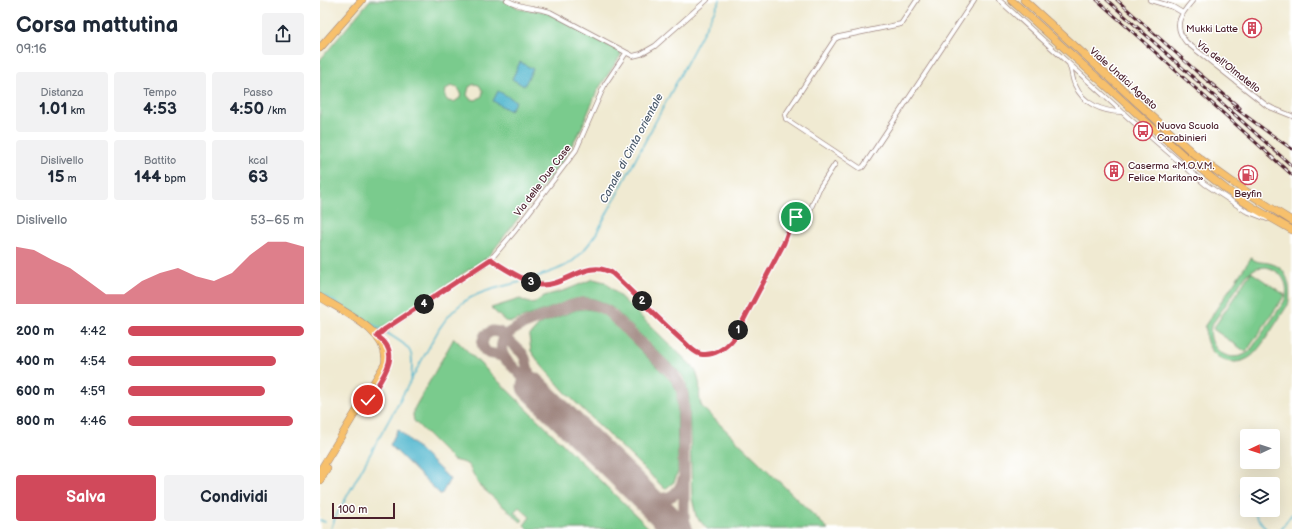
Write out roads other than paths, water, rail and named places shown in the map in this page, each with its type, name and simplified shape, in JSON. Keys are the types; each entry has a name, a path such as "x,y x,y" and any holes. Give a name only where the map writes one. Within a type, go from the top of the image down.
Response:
{"main road":[{"path":"320,48 362,0"},
{"name":"Viale Undici Agosto","path":"1011,0 1136,107 1194,154 1258,201 1292,221"},
{"name":"Viale Undici Agosto","path":"1024,0 1136,107 1160,135 1209,176 1252,207 1292,230"},
{"path":"320,296 363,324 384,340 388,346 391,361 320,480"},
{"path":"320,471 386,364 384,349 377,336"}],"street":[{"path":"507,0 519,6 550,12 633,56 645,53 667,36 687,16 707,0"},
{"path":"916,0 901,24 835,39 785,115 786,119 860,168 863,167 974,0"},
{"path":"999,0 1179,162 1223,196 1246,211 1278,225 1282,225"},
{"name":"Viale Undici Agosto","path":"1005,0 1023,11"},
{"path":"1150,0 1173,7 1183,13 1193,0"},
{"name":"Via dell'Olmatello","path":"1183,13 1179,23 1179,31 1183,39 1191,47 1266,105 1292,115"},
{"name":"Via delle Due Case","path":"377,336 385,329 491,259 514,232 576,150 605,84 626,53"},
{"path":"1068,62 1075,85 1085,99 1102,109 1122,112"},
{"path":"1127,116 1136,107"},
{"path":"491,259 497,264 529,281 540,285 554,282 592,268 606,270 612,273 675,334 696,352 701,354 711,354 728,345 735,335 784,243 793,221 798,216 810,210 820,187 835,164"}],"water":[{"path":"520,62 533,69 524,86 512,79"},
{"path":"498,91 516,101 510,111 493,101"},
{"path":"398,429 450,479 441,495 390,445"}],"waterway":[{"name":"Canale di Cinta orientale","path":"533,278 554,271 570,263 582,252 596,234 720,0"},
{"name":"Canale di Cinta orientale","path":"331,529 335,518 439,329 446,319 461,304 474,296 489,290 520,282"},
{"path":"320,293 381,329"},
{"path":"387,333 410,350 412,361 411,379"},
{"path":"1281,529 1292,514"},
{"path":"1257,517 1266,529"},
{"path":"320,520 325,522"}],"railway":[{"path":"1097,0 1292,175"},
{"path":"1107,0 1292,166"},
{"path":"1117,0 1240,108"},
{"path":"1234,107 1292,149"}],"place":[{"name":"Mukki Latte","path":"1252,28"},
{"name":"Nuova Scuola Carabinieri","path":"1143,131"},
{"name":"Caserma «M.O.V.M. Felice Maritano»","path":"1114,171"},
{"name":"Beyfin","path":"1248,175"}]}
